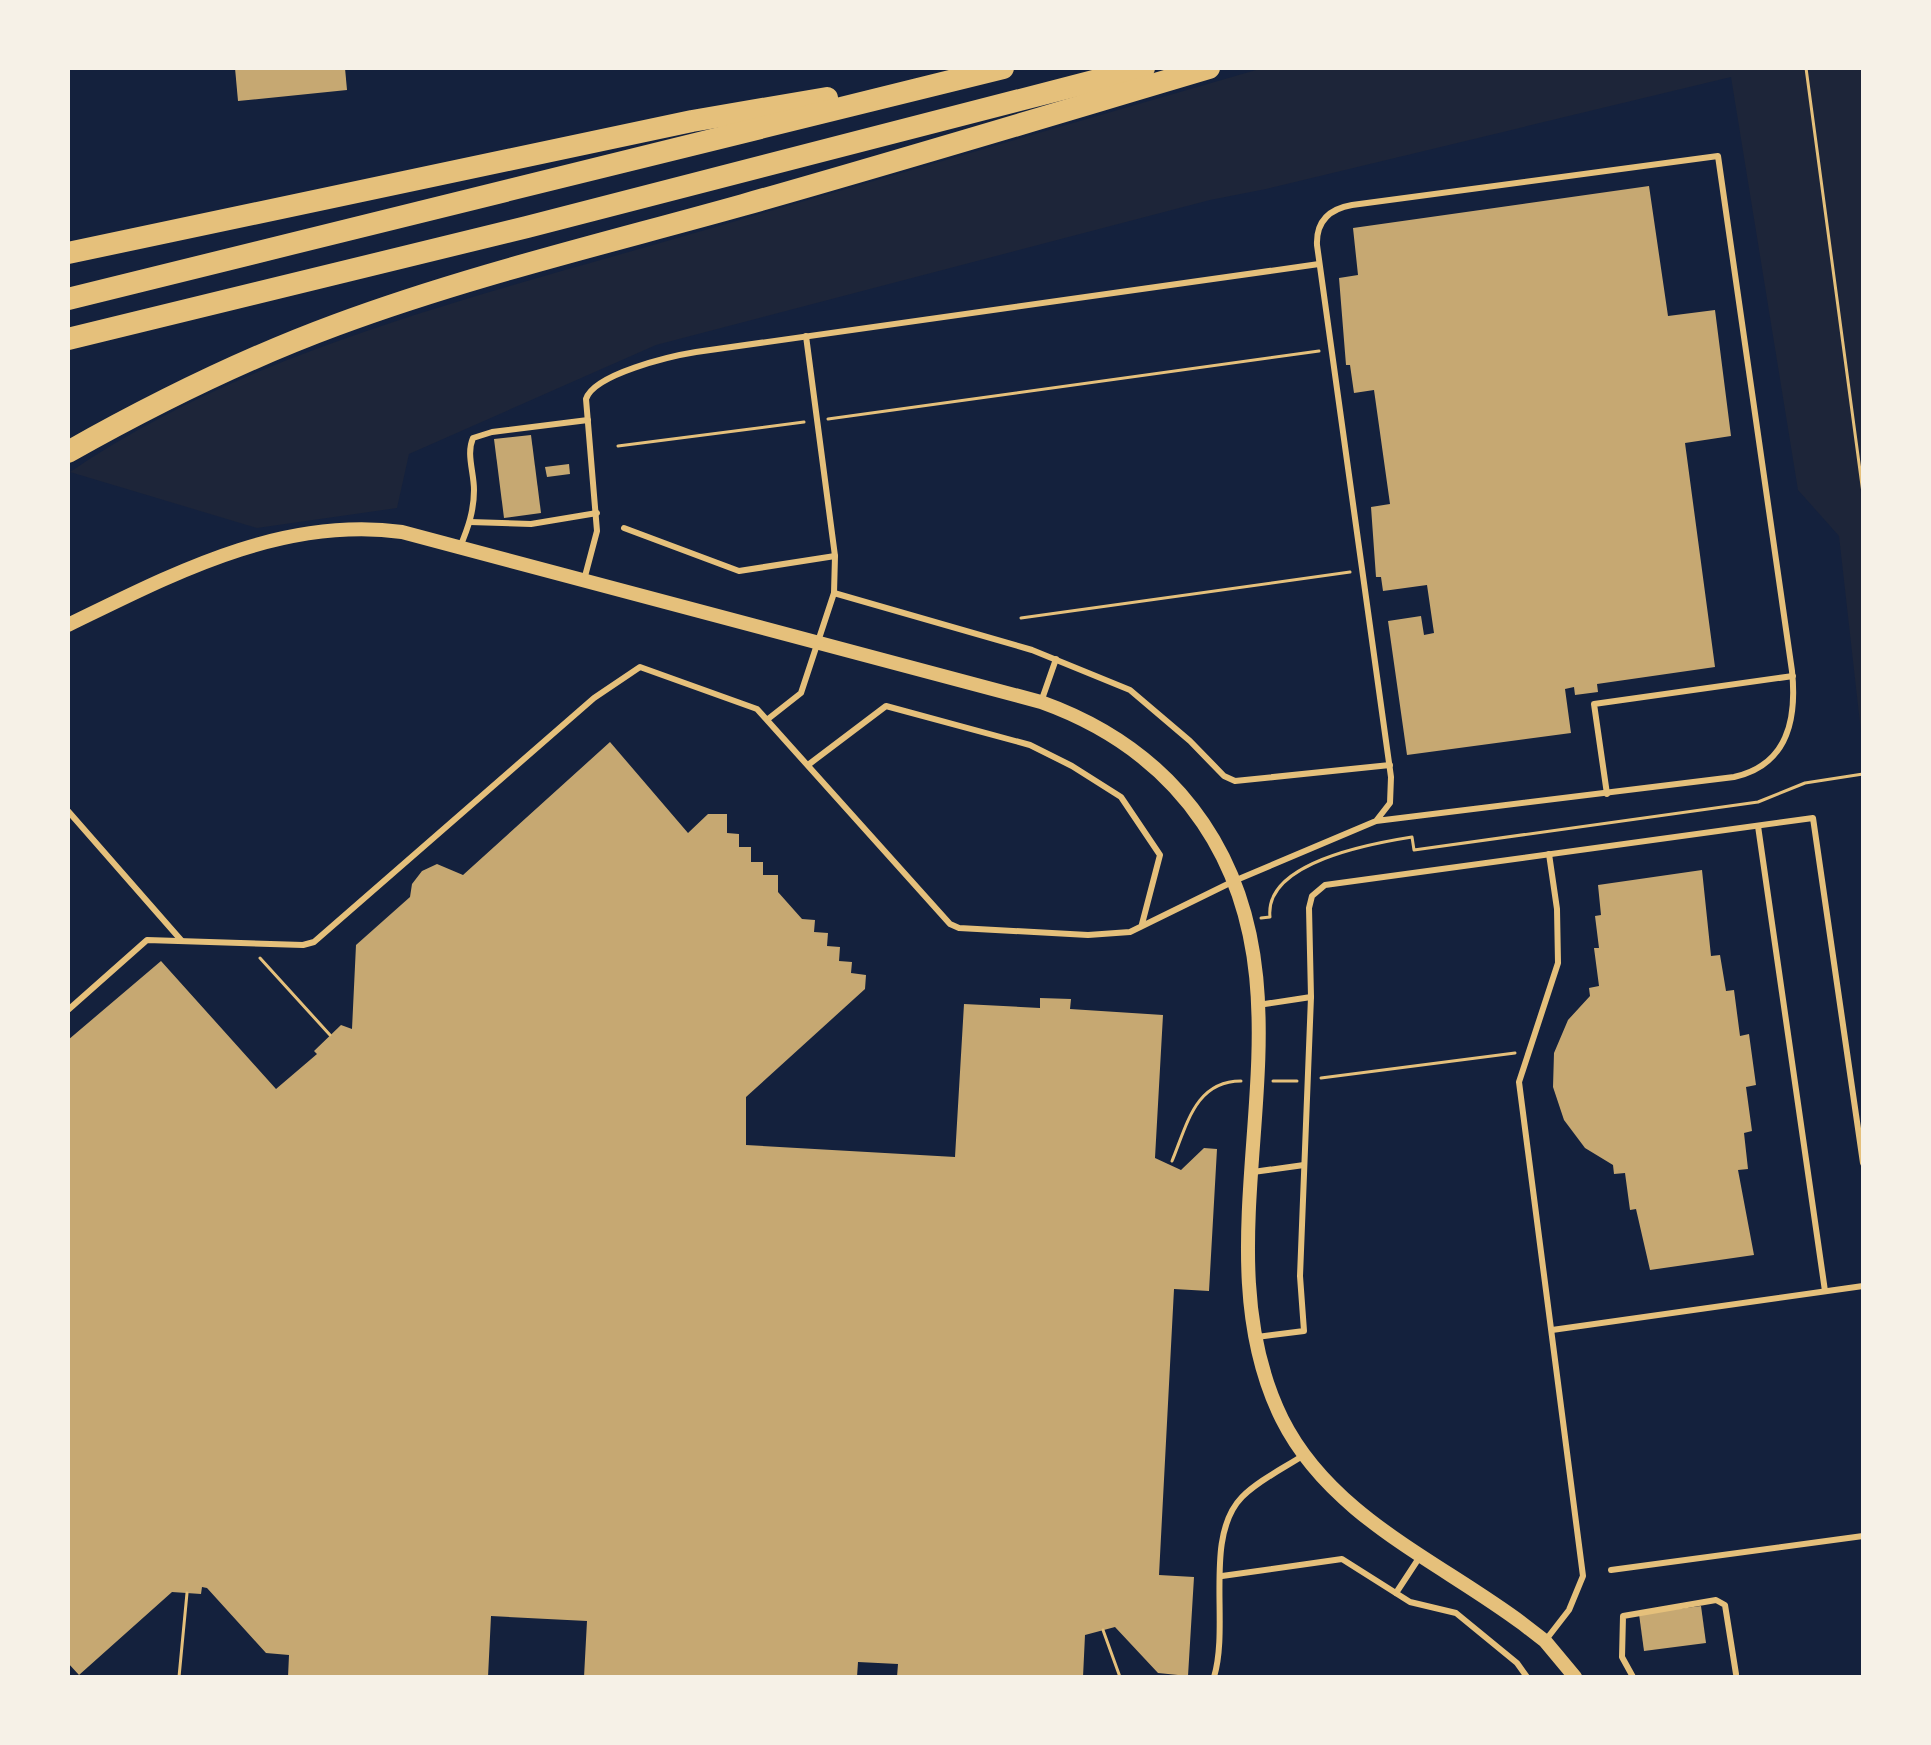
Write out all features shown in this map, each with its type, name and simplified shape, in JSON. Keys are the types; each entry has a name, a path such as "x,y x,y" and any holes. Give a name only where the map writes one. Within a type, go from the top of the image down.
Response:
{"highway":[{"path":"68,252 692,121 987,68"},
{"path":"68,299 1003,68"},
{"path":"68,339 1144,68"},
{"path":"68,452 118,424 262,356 408,301 1209,68"},
{"path":"68,350 120,336 168,315"}],"street":[{"path":"68,625 200,564 301,532 366,527 402,532 460,547 1041,702 1109,732 1171,781 1214,840 1234,881 1248,921 1258,1005 1249,1295 1254,1338 1271,1395 1304,1455 1349,1505 1487,1597 1545,1641 1575,1677"}],"lane":[{"path":"68,1010 147,940 303,945 314,942 594,698 640,667 743,701 768,719 952,926 1116,935 1130,932 1234,881 1376,821 1734,777 1758,768 1780,750 1789,733 1793,718 1793,676 1718,156 1344,206 1329,212 1318,227 1319,264 1390,765 1390,803 1376,821"},
{"path":"584,580 597,531 588,420 589,390 662,358 1319,264"},
{"path":"768,719 801,693 834,593 835,556 806,336"},
{"path":"460,547 470,522 474,489 469,447 473,438 492,432 588,420"},
{"path":"470,522 531,524 597,513"},
{"path":"624,528 739,571 835,556"},
{"path":"834,593 1056,659 1130,690 1190,741 1224,776 1235,781 1390,765"},
{"path":"1041,702 1056,659"},
{"path":"1607,794 1594,704 1793,676"},
{"path":"808,765 886,706 1030,745 1121,797 1160,855 1142,924"},
{"path":"68,811 181,940"},
{"path":"1254,1338 1304,1331 1300,1276 1311,997 1309,908 1312,896 1320,888 1813,818 1863,1163"},
{"path":"1758,826 1825,1291"},
{"path":"1545,1641 1569,1610 1583,1576 1519,1082 1558,963 1557,909 1549,854"},
{"path":"1258,1005 1311,997"},
{"path":"1253,1172 1304,1165"},
{"path":"1552,1330 1863,1286"},
{"path":"1214,1677 1219,1659 1223,1537 1234,1506 1244,1494 1304,1455"},
{"path":"1611,1570 1863,1536"},
{"path":"1396,1593 1421,1555"},
{"path":"1222,1576 1342,1559 1410,1602 1456,1613 1517,1663 1527,1677"},
{"path":"1633,1677 1622,1657 1623,1616 1716,1600 1725,1605 1736,1674"}],"path":[{"path":"1806,68 1863,493"},
{"path":"618,446 1331,349"},
{"path":"1021,618 1362,570"},
{"path":"1248,921 1270,917 1273,897 1290,878 1356,847 1412,837 1414,850 1758,802 1805,783 1863,774"},
{"path":"246,943 330,1035"},
{"path":"1172,1161 1203,1094 1226,1081 1308,1080 1509,1052 1526,1055"},
{"path":"179,1677 187,1593"},
{"path":"1103,1630 1120,1677"}],"shaded area":[{"path":"1263,68 1863,68 1863,750 1839,536 1798,490 1731,77 1210,200 656,345 409,454 397,508 257,528 70,472 136,431 206,395 352,336 503,288"}],"building":[{"path":"235,68 345,68 347,90 238,101"},
{"path":"1649,186 1668,316 1715,310 1731,436 1685,443 1715,667 1597,684 1598,692 1575,695 1574,687 1565,689 1571,733 1407,755 1388,621 1421,616 1424,635 1434,633 1427,585 1383,591 1381,577 1376,577 1371,507 1390,504 1374,390 1354,393 1350,365 1346,365 1339,278 1358,275 1353,228"},
{"path":"531,435 541,513 504,518 494,439"},
{"path":"569,464 570,474 547,477 545,467"},
{"path":"610,742 688,833 708,814 727,814 727,833 739,834 739,847 751,847 751,862 763,862 763,875 778,875 778,892 802,919 815,920 814,932 828,933 827,946 840,947 839,961 852,962 851,973 866,975 865,989 746,1097 746,1145 955,1157 964,1004 1040,1008 1040,998 1071,999 1070,1009 1163,1015 1155,1158 1181,1170 1204,1148 1217,1149 1209,1291 1174,1289 1159,1575 1194,1577 1188,1676 1158,1673 1115,1627 1085,1635 1083,1677 897,1677 898,1664 858,1662 857,1677 584,1677 587,1621 491,1616 488,1677 288,1677 289,1655 266,1653 207,1588 202,1587 201,1594 172,1592 79,1675 68,1663 68,1040 161,961 276,1089 317,1054 314,1051 341,1025 352,1029 356,945 410,897 412,884 422,871 437,864 463,875"},
{"path":"1702,870 1711,956 1720,955 1726,991 1734,990 1740,1036 1749,1034 1756,1085 1746,1087 1752,1131 1744,1133 1748,1169 1738,1170 1754,1255 1650,1270 1636,1209 1630,1210 1625,1173 1614,1174 1613,1165 1585,1148 1564,1120 1553,1087 1554,1053 1568,1020 1590,996 1589,988 1599,986 1594,948 1599,948 1595,916 1601,915 1598,885"},
{"path":"1701,1606 1706,1643 1644,1651 1639,1614"}]}
